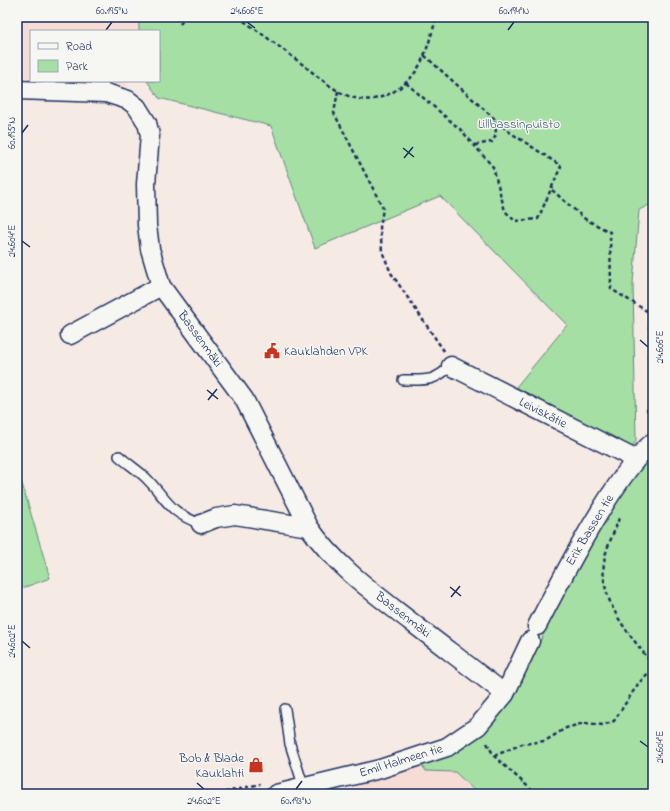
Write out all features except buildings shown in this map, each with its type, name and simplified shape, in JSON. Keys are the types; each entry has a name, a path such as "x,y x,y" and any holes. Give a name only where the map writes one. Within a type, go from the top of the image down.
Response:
{"street":[{"name":"Bassenmäki","path":"17,90 106,94 128,100 137,107 147,123 150,135 146,184 147,226 150,249 161,286 244,399 309,528 334,558 359,580 504,694"},
{"path":"70,335 161,286"},
{"name":"Leiviskätie","path":"451,366 635,459"},
{"name":"Erik Bassen tie","path":"533,633 571,561 604,504 635,459 653,442"},
{"path":"201,524 216,518 235,515 309,528"},
{"name":"Emil Halmeen tie","path":"290,792 380,769 447,747 478,726 504,694 533,633"}],"lane":[{"path":"403,380 427,380 438,377 451,366"},
{"path":"119,456 144,476 172,509 184,518 201,524"},
{"path":"285,709 290,744 290,792"}],"path":[{"path":"180,24 184,17"},
{"path":"238,17 338,91 359,99 378,98 394,92 406,83 417,70 424,55 437,17"},
{"path":"406,83 461,130 493,167 505,211 515,221 538,219 552,190 561,166 508,131 424,55"},
{"path":"338,91 334,113 383,208 380,228 382,251 391,273 444,351 451,366"},
{"path":"475,145 492,142 496,135 495,118"},
{"path":"552,190 585,220 610,232 611,289 650,313"},
{"path":"648,328 653,328"},
{"path":"647,356 653,356"},
{"path":"646,410 653,412"},
{"path":"494,756 522,744 545,741 566,728 584,723 603,725 614,721 638,684 653,666 615,613 606,594 605,557 621,514"},
{"path":"478,726 494,756 529,786 536,794"}],"shaded area":[{"path":"17,17 139,17 139,30 30,30 30,80 17,80"},
{"path":"58,82 128,82 126,86"},
{"path":"421,764 426,771 455,772 478,794 335,794"}],"green space":[{"name":"Lillbassinpuisto","path":"139,17 653,17 653,205 649,205 639,210 633,283 636,441 631,448 516,387 567,325 440,196 315,248 271,126 159,98 148,82 160,82 160,30 139,30"},
{"path":"653,453 653,794 478,794 455,772 426,771 421,764 486,728 517,690 595,526 638,466"},
{"path":"17,467 50,578 17,590"}],"place":[{"name":"Kauklahden VPK","path":"272,351"},
{"name":"Bob & Blade Kauklahti","path":"256,765"}]}
